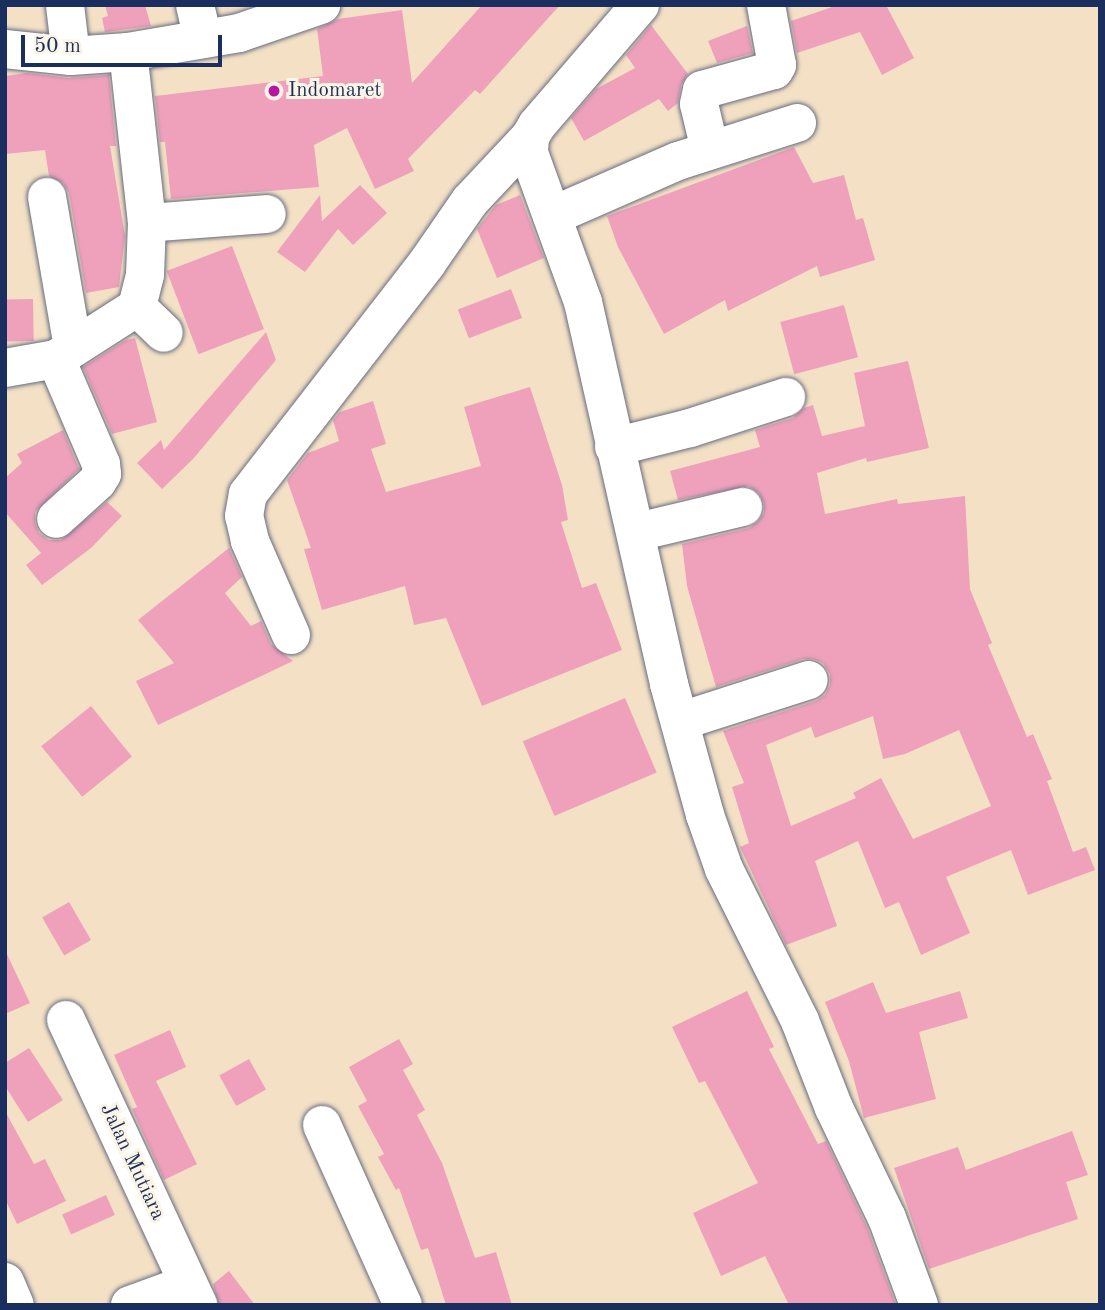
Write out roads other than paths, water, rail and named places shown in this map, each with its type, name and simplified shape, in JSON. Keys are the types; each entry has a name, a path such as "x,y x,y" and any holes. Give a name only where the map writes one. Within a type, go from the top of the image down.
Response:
{"street":[{"path":"65,5 71,55"},
{"path":"5,49 71,55 128,52 199,22 239,33 321,5"},
{"path":"291,635 250,541 244,516 248,494 427,263 470,201 530,137 552,107 640,5"},
{"path":"709,150 698,104 702,90 774,70 777,65 766,5"},
{"path":"5,368 65,353 137,307 145,275 147,223 128,52"},
{"path":"552,216 709,150 797,123"},
{"path":"530,137 529,153 583,302 614,447 637,532 669,684 705,815 724,869 800,1021 834,1108 887,1218 919,1305"},
{"path":"47,197 65,353 102,474 97,482 57,519"},
{"path":"147,223 267,214"},
{"path":"137,307 164,332"},
{"path":"614,447 690,428 786,397"},
{"path":"637,532 743,507"},
{"path":"681,721 809,680"},
{"name":"Jalan Mutiara","path":"66,1020 193,1294"},
{"path":"322,1125 404,1305"},
{"path":"5,1282 15,1305"},
{"path":"130,1305 193,1294"}],"place":[{"name":"Indomaret","path":"274,91"}]}
